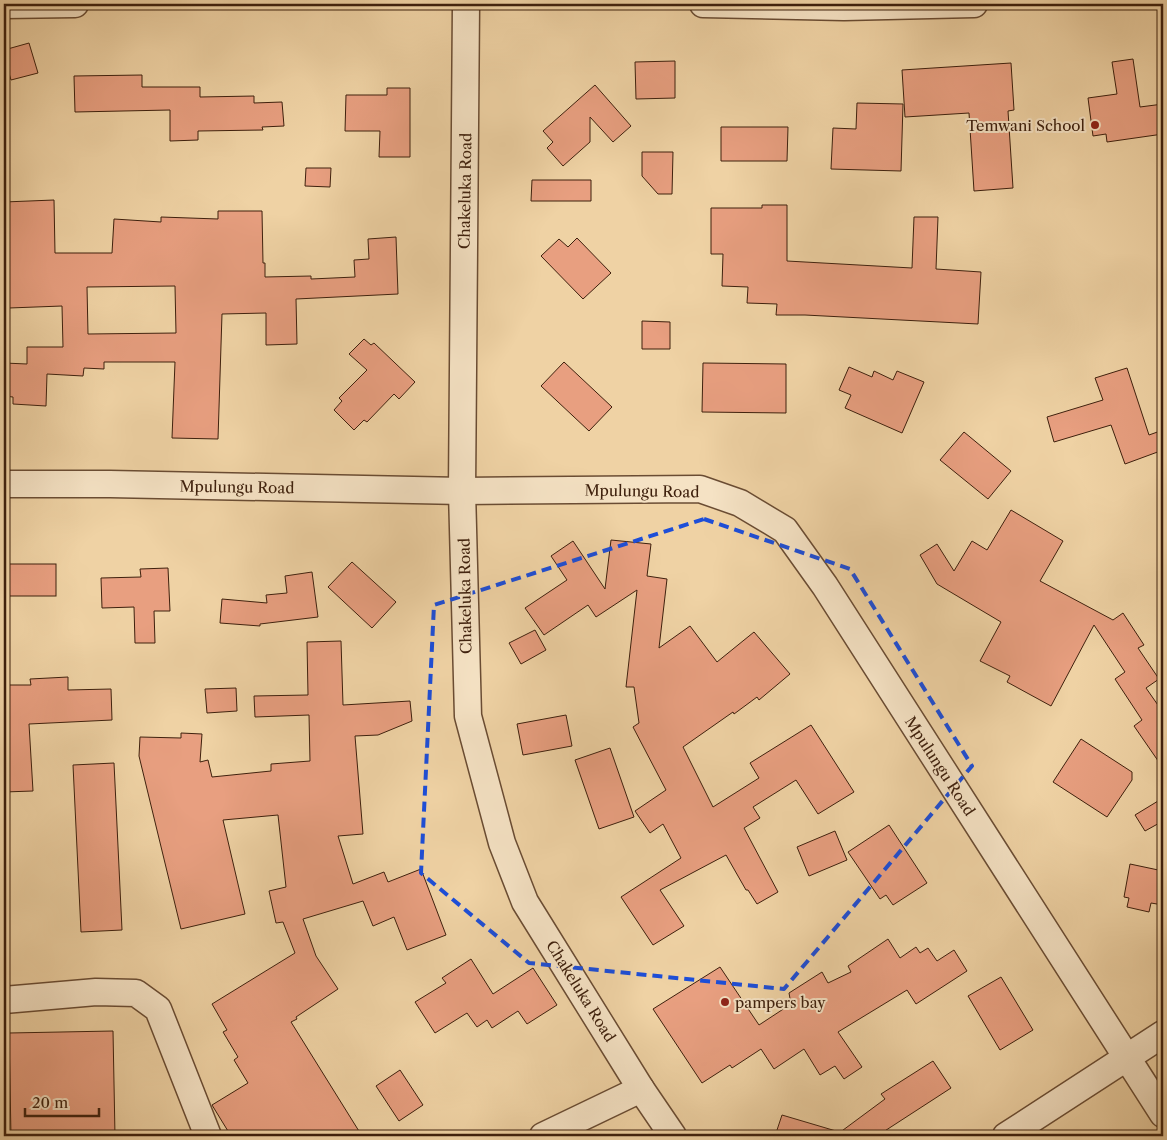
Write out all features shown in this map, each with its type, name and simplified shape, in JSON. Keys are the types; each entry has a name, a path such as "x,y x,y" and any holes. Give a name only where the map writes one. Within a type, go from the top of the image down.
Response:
{"street":[{"path":"4,5 75,4"},
{"name":"Chakeluka Road","path":"466,4 462,491 468,716 502,843 525,902 641,1089 673,1136"},
{"path":"703,4 844,6 974,4"},
{"name":"Mpulungu Road","path":"4,484 110,484 462,491 700,489 740,503 785,530 831,594 1163,1114"},
{"path":"4,1000 96,992 136,993 158,1009 208,1136"},
{"path":"1006,1136 1163,1034"},
{"path":"543,1136 641,1089"}],"highlighted area":[{"path":"704,519 850,569 972,766 784,989 529,963 421,873 434,605"}],"building":[{"path":"29,43 38,73 11,80 4,50"},
{"path":"1133,59 1140,107 1163,104 1163,134 1107,142 1106,134 1093,136 1088,98 1117,94 1112,62"},
{"path":"675,61 675,98 636,99 635,62"},
{"path":"1011,63 1014,110 1008,111 1013,188 974,191 969,113 905,117 902,70"},
{"path":"142,75 142,87 200,87 200,97 254,96 254,103 282,102 284,126 262,127 263,130 198,131 198,140 170,141 170,110 75,112 74,76"},
{"path":"595,85 631,126 613,142 590,117 590,142 563,166 547,148 553,142 543,131"},
{"path":"387,88 410,88 410,157 379,157 380,131 345,131 346,95 387,95"},
{"path":"857,103 903,104 901,171 831,169 833,128 856,129"},
{"path":"721,127 788,127 787,161 721,161"},
{"path":"642,152 673,152 672,194 658,194 642,176"},
{"path":"306,168 331,168 330,187 305,186"},
{"path":"532,180 591,180 591,201 531,201"},
{"path":"54,200 55,253 112,253 114,219 161,222 161,217 218,219 218,211 262,211 265,277 311,276 311,279 355,277 354,260 369,259 368,239 396,237 398,294 296,299 297,344 266,345 266,313 222,314 218,439 172,438 175,362 104,362 104,369 84,368 83,376 47,374 46,406 13,404 13,397 4,396 4,363 27,364 27,347 63,347 62,306 9,308 6,241 4,241 4,202","holes":["175,286 176,333 88,334 87,287"]},
{"path":"762,205 787,205 787,261 912,268 914,217 938,217 936,269 981,272 978,324 776,315 777,304 747,303 748,287 722,286 723,254 711,254 711,208 762,208"},
{"path":"577,238 611,273 583,299 541,256 559,239 568,247"},
{"path":"642,321 670,322 670,349 642,349"},
{"path":"364,339 371,345 374,343 415,382 399,399 394,394 367,422 364,420 354,430 334,410 342,401 339,398 367,370 349,354"},
{"path":"564,362 612,407 589,431 541,386"},
{"path":"703,363 786,364 786,413 702,412"},
{"path":"849,367 872,377 874,371 893,380 897,371 924,382 902,433 845,408 851,395 839,390"},
{"path":"1127,368 1149,435 1163,430 1163,450 1125,464 1111,425 1054,442 1047,417 1103,400 1095,378"},
{"path":"964,432 1011,471 988,499 940,460"},
{"path":"1011,510 1063,541 1040,581 1113,620 1123,613 1144,645 1138,648 1159,679 1146,688 1160,708 1163,705 1163,768 1134,726 1142,720 1115,679 1125,672 1094,625 1051,706 1007,682 1010,676 980,661 1001,622 937,584 920,555 937,544 954,571 972,541 987,550"},
{"path":"611,540 651,544 647,576 667,579 659,648 690,626 717,662 754,632 790,674 759,700 757,697 683,747 713,807 759,778 750,763 811,725 854,792 818,814 796,780 753,807 760,818 744,828 778,892 757,904 748,890 746,890 726,855 660,890 684,926 653,945 621,897 681,858 663,824 650,833 635,811 666,790 633,727 639,723 634,687 626,687 637,590 596,617 588,605 544,635 525,608 567,580 551,556 573,541 605,589"},
{"path":"352,562 396,602 372,628 328,587"},
{"path":"4,564 56,564 56,596 4,596"},
{"path":"168,568 170,611 154,611 155,643 135,643 134,607 102,608 101,578 141,577 140,569"},
{"path":"312,572 318,617 260,624 260,626 220,623 222,599 267,603 266,595 287,593 285,576"},
{"path":"535,630 546,650 521,664 509,643"},
{"path":"341,641 343,705 410,701 412,721 378,735 355,736 363,834 338,836 353,884 384,872 388,882 421,869 446,935 407,950 394,917 373,926 363,901 303,919 316,956 338,989 291,1022 362,1136 231,1136 212,1105 248,1083 234,1060 238,1057 223,1032 227,1030 212,1004 295,953 283,922 276,923 269,891 286,887 278,815 223,820 245,914 181,929 139,756 140,737 181,738 181,733 202,734 200,762 208,760 212,777 271,771 271,764 310,761 309,715 255,717 254,696 308,695 307,642"},
{"path":"68,677 68,690 111,689 112,720 29,724 33,791 4,792 4,685 31,685 30,679"},
{"path":"236,688 237,711 207,713 205,689"},
{"path":"566,715 572,746 523,755 517,724"},
{"path":"1081,739 1132,772 1132,780 1107,817 1053,782"},
{"path":"610,748 634,817 599,829 575,760"},
{"path":"114,763 122,930 81,932 73,765"},
{"path":"1163,798 1163,821 1145,831 1135,815"},
{"path":"889,825 927,883 893,905 886,895 880,899 848,852"},
{"path":"835,831 847,860 809,876 797,847"},
{"path":"1130,864 1163,871 1163,905 1151,903 1149,912 1127,907 1129,898 1124,897"},
{"path":"888,939 900,958 916,947 920,953 928,948 937,961 954,950 967,971 916,1004 907,990 838,1032 862,1067 844,1079 835,1066 820,1075 804,1049 774,1069 761,1049 732,1068 730,1065 702,1083 653,1009 720,967 759,1025 791,1004 789,993 822,972 828,983 851,972 848,966"},
{"path":"471,959 493,994 533,968 557,1005 527,1024 518,1011 492,1028 487,1020 477,1027 467,1013 435,1033 415,1002 446,983 442,978"},
{"path":"1001,977 1033,1030 1000,1050 968,996"},
{"path":"113,1031 115,1136 11,1136 9,1033"},
{"path":"933,1061 951,1088 877,1136 835,1136 885,1099 881,1094"},
{"path":"400,1070 423,1105 399,1121 376,1086"},
{"path":"782,1115 836,1131 835,1136 775,1136"}],"place":[{"name":"Temwani School","path":"1095,125"},
{"name":"pampers bay","path":"725,1002"}]}
